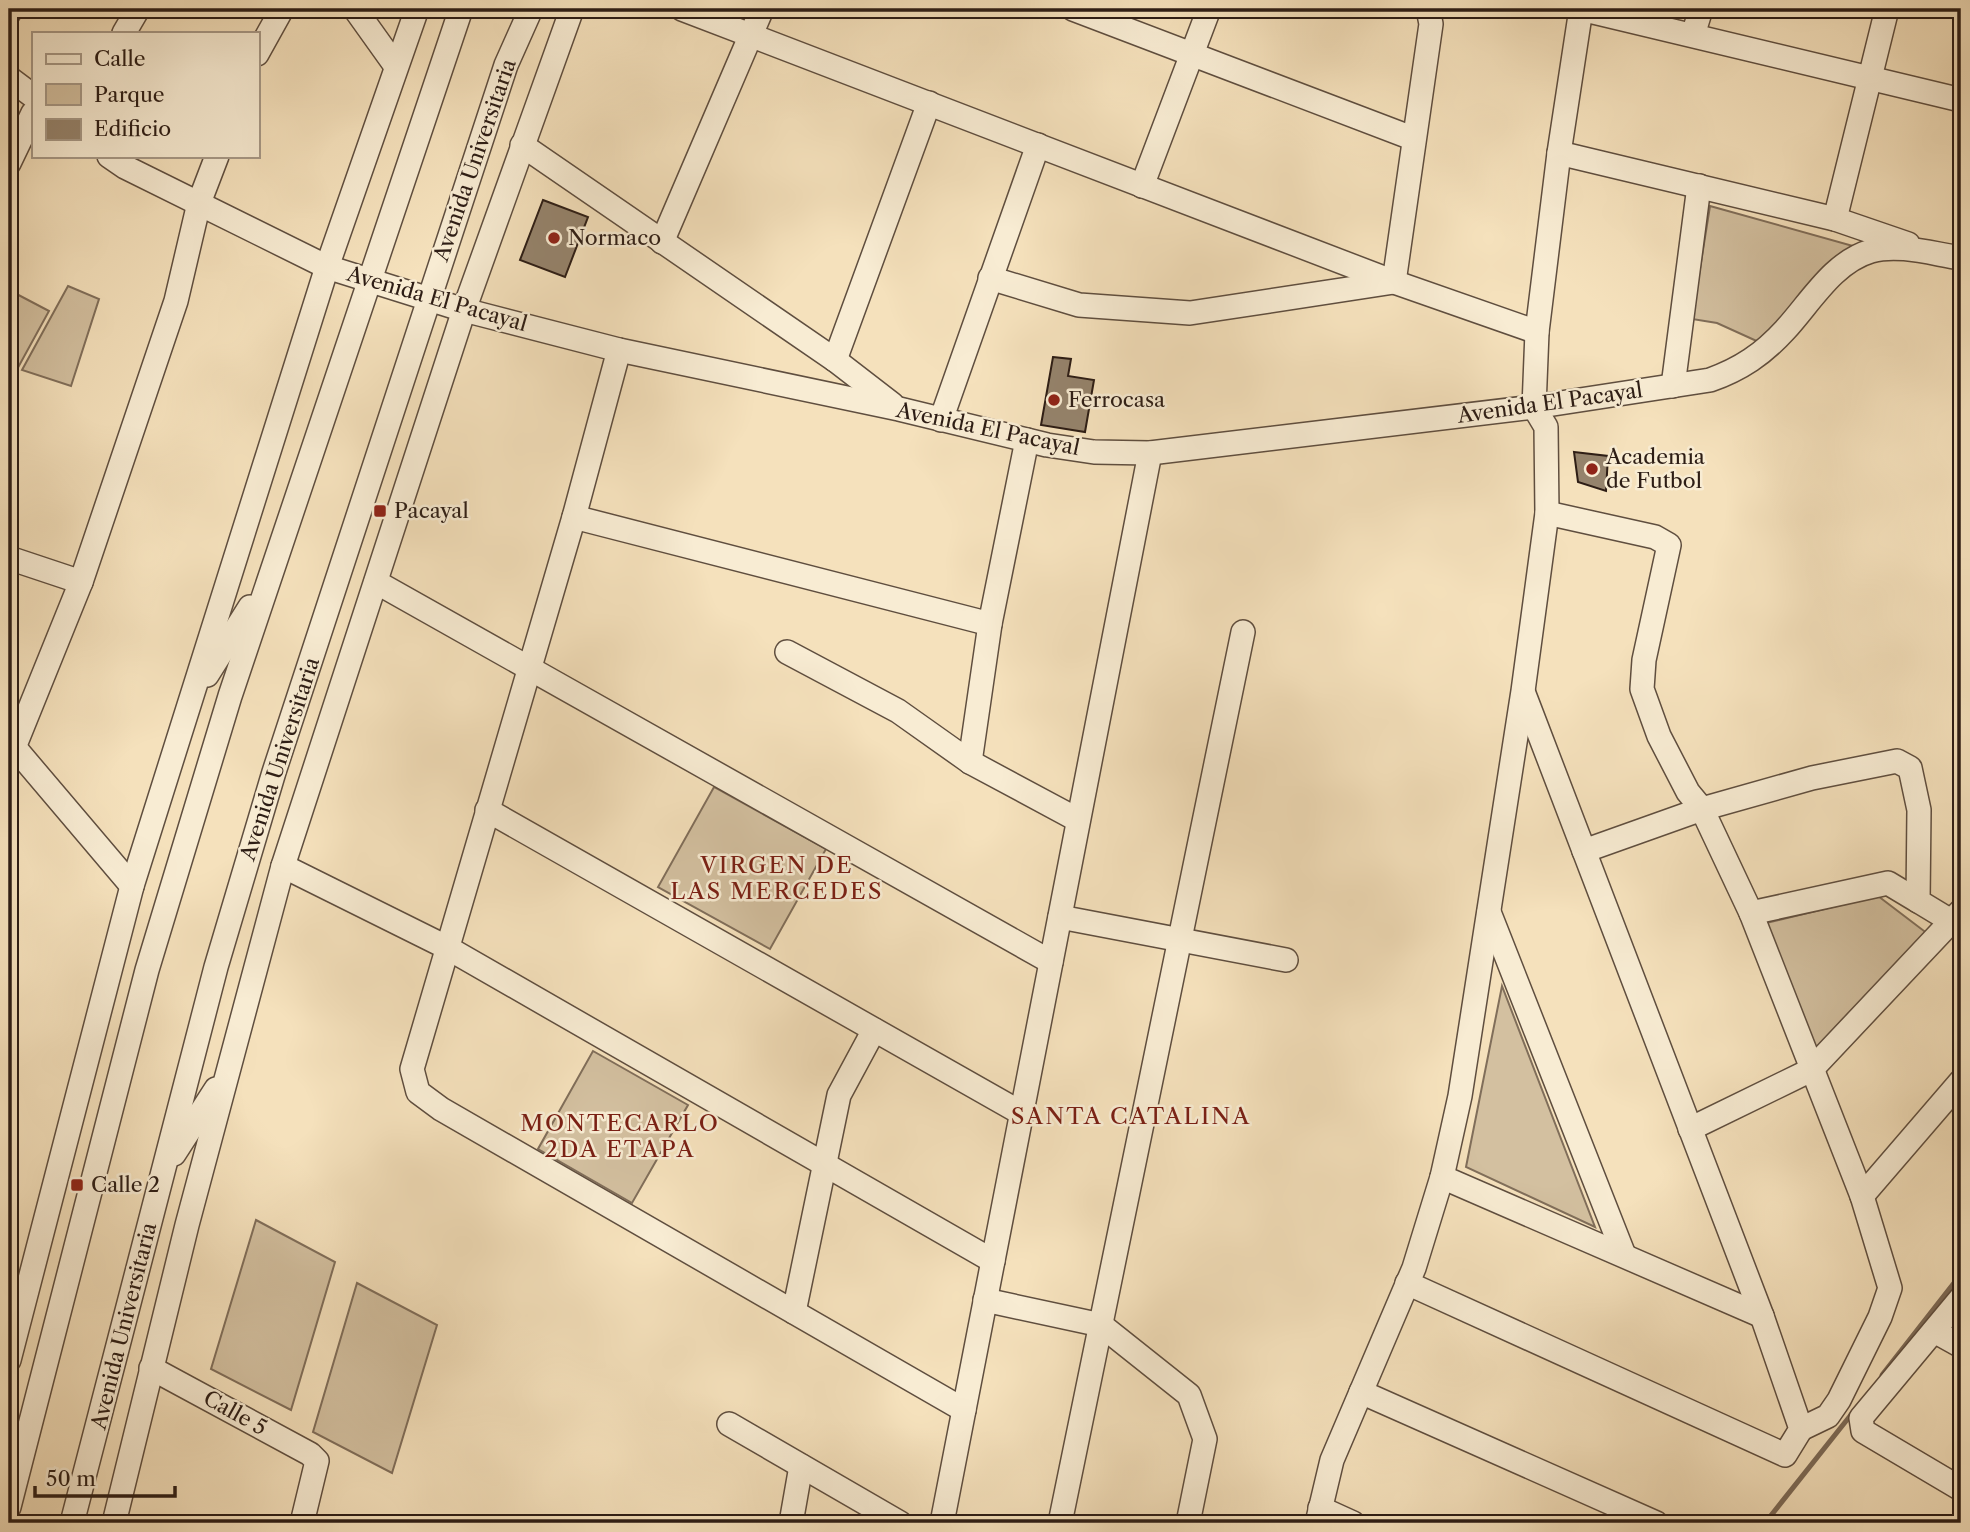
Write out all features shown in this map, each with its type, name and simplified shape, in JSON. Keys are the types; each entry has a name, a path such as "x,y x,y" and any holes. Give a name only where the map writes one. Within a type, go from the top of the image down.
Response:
{"street":[{"path":"125,32 138,9"},
{"path":"259,50 282,9"},
{"path":"355,9 394,65"},
{"path":"9,1360 14,1316 131,886 327,267 394,65 417,9"},
{"path":"9,1507 147,970 230,696 461,9"},
{"name":"Avenida Universitaria","path":"72,1523 216,967 274,772 506,65 531,9"},
{"path":"114,1523 227,1071 283,866 464,310 572,9"},
{"path":"682,9 1394,282 1537,332"},
{"path":"662,242 762,9"},
{"path":"1073,9 1412,138"},
{"path":"1142,186 1209,9"},
{"path":"1394,282 1412,138 1431,24 1428,9"},
{"path":"1353,1523 1319,1516 1332,1460 1407,1283 1442,1177 1460,1096 1523,691 1547,513 1545,428 1534,407 1537,332 1559,153 1581,9 1961,100"},
{"path":"1693,35 1702,9"},
{"path":"1835,219 1887,9"},
{"path":"9,78 32,95"},
{"path":"835,360 929,103"},
{"path":"9,163 32,115"},
{"path":"522,145 835,360 898,409"},
{"path":"941,420 1038,145"},
{"path":"1559,153 1835,219 1952,257"},
{"name":"Avenida El Pacayal","path":"112,158 125,167 327,267 428,300 619,351 898,409 1027,440 1094,452 1150,453 1534,407 1673,386 1736,371 1756,358 1784,331 1831,277 1859,256 1886,249 1952,257"},
{"path":"131,886 10,749 81,582 176,301 199,204 216,158"},
{"path":"1673,386 1699,186"},
{"path":"990,278 1079,305 1191,313 1394,282"},
{"path":"619,351 574,517 412,1069 418,1092 441,1109 964,1410"},
{"path":"970,762 990,624 1027,440"},
{"path":"942,1523 1150,453"},
{"path":"1407,1283 1784,1455 1801,1429 1828,1416 1880,1317 1890,1288 1862,1196 1751,913 1702,809 1688,792 1659,736 1642,689 1644,660 1669,545 1655,537 1547,513"},
{"path":"574,517 990,624"},
{"path":"9,558 81,582"},
{"path":"188,705 269,578"},
{"path":"376,582 1051,962"},
{"path":"1060,1523 1244,632"},
{"path":"787,652 898,711 970,762 1078,820"},
{"path":"1523,691 1762,1316 1801,1429"},
{"path":"1584,851 1702,809 1812,778 1897,761 1910,768 1919,810 1918,901"},
{"path":"487,810 1021,1114"},
{"path":"283,866 446,947 993,1261"},
{"path":"1690,1129 1811,1070 1959,920 1888,883 1751,913"},
{"path":"1489,912 1623,1255"},
{"path":"1060,916 1286,960"},
{"path":"794,1312 839,1095 874,1030"},
{"path":"163,1172 227,1071"},
{"path":"1862,1196 1961,1081"},
{"path":"1442,1177 1762,1316"},
{"path":"1863,1431 1861,1418 1961,1298"},
{"path":"985,1300 1101,1325 1189,1395 1205,1439 1188,1523"},
{"path":"1934,1331 1961,1346"},
{"name":"Calle 5","path":"151,1368 310,1454 317,1461 302,1523"},
{"path":"1361,1392 1656,1523"},
{"path":"1828,1416 1863,1431 1961,1489"},
{"path":"729,1424 900,1523"},
{"path":"791,1523 801,1466"}],"green space":[{"path":"1710,206 1853,246 1761,343 1717,323 1692,319"},
{"path":"68,286 99,299 71,386 22,370"},
{"path":"9,290 49,311 9,384"},
{"path":"714,787 826,849 770,949 658,887"},
{"path":"1878,896 1928,934 1841,1021 1814,1053 1762,924"},
{"path":"1502,986 1595,1227 1466,1167"},
{"path":"593,1051 688,1105 632,1203 538,1149"},
{"path":"256,1220 335,1262 291,1410 211,1369"},
{"path":"357,1283 437,1325 392,1473 313,1432"}],"building":[{"name":"Normaco","path":"543,200 588,217 565,277 520,260"},
{"path":"1053,357 1071,359 1068,376 1094,380 1085,432 1041,425"},
{"name":"Academia de Futbol","path":"1574,452 1608,456 1606,491 1578,482"}],"waterway":[{"path":"1882,1375 1961,1274"},
{"path":"1765,1523 1854,1411"}],"place":[{"name":"Normaco","path":"554,238"},
{"name":"Ferrocasa","path":"1054,400"},
{"name":"Academia de Futbol","path":"1592,469"},
{"name":"Pacayal","path":"380,511"},
{"name":"Calle 2","path":"77,1185"}],"district":[{"name":"VIRGEN DE LAS MERCEDES","path":"777,878"},
{"name":"SANTA CATALINA","path":"1131,1116"},
{"name":"MONTECARLO 2DA ETAPA","path":"620,1136"}]}
